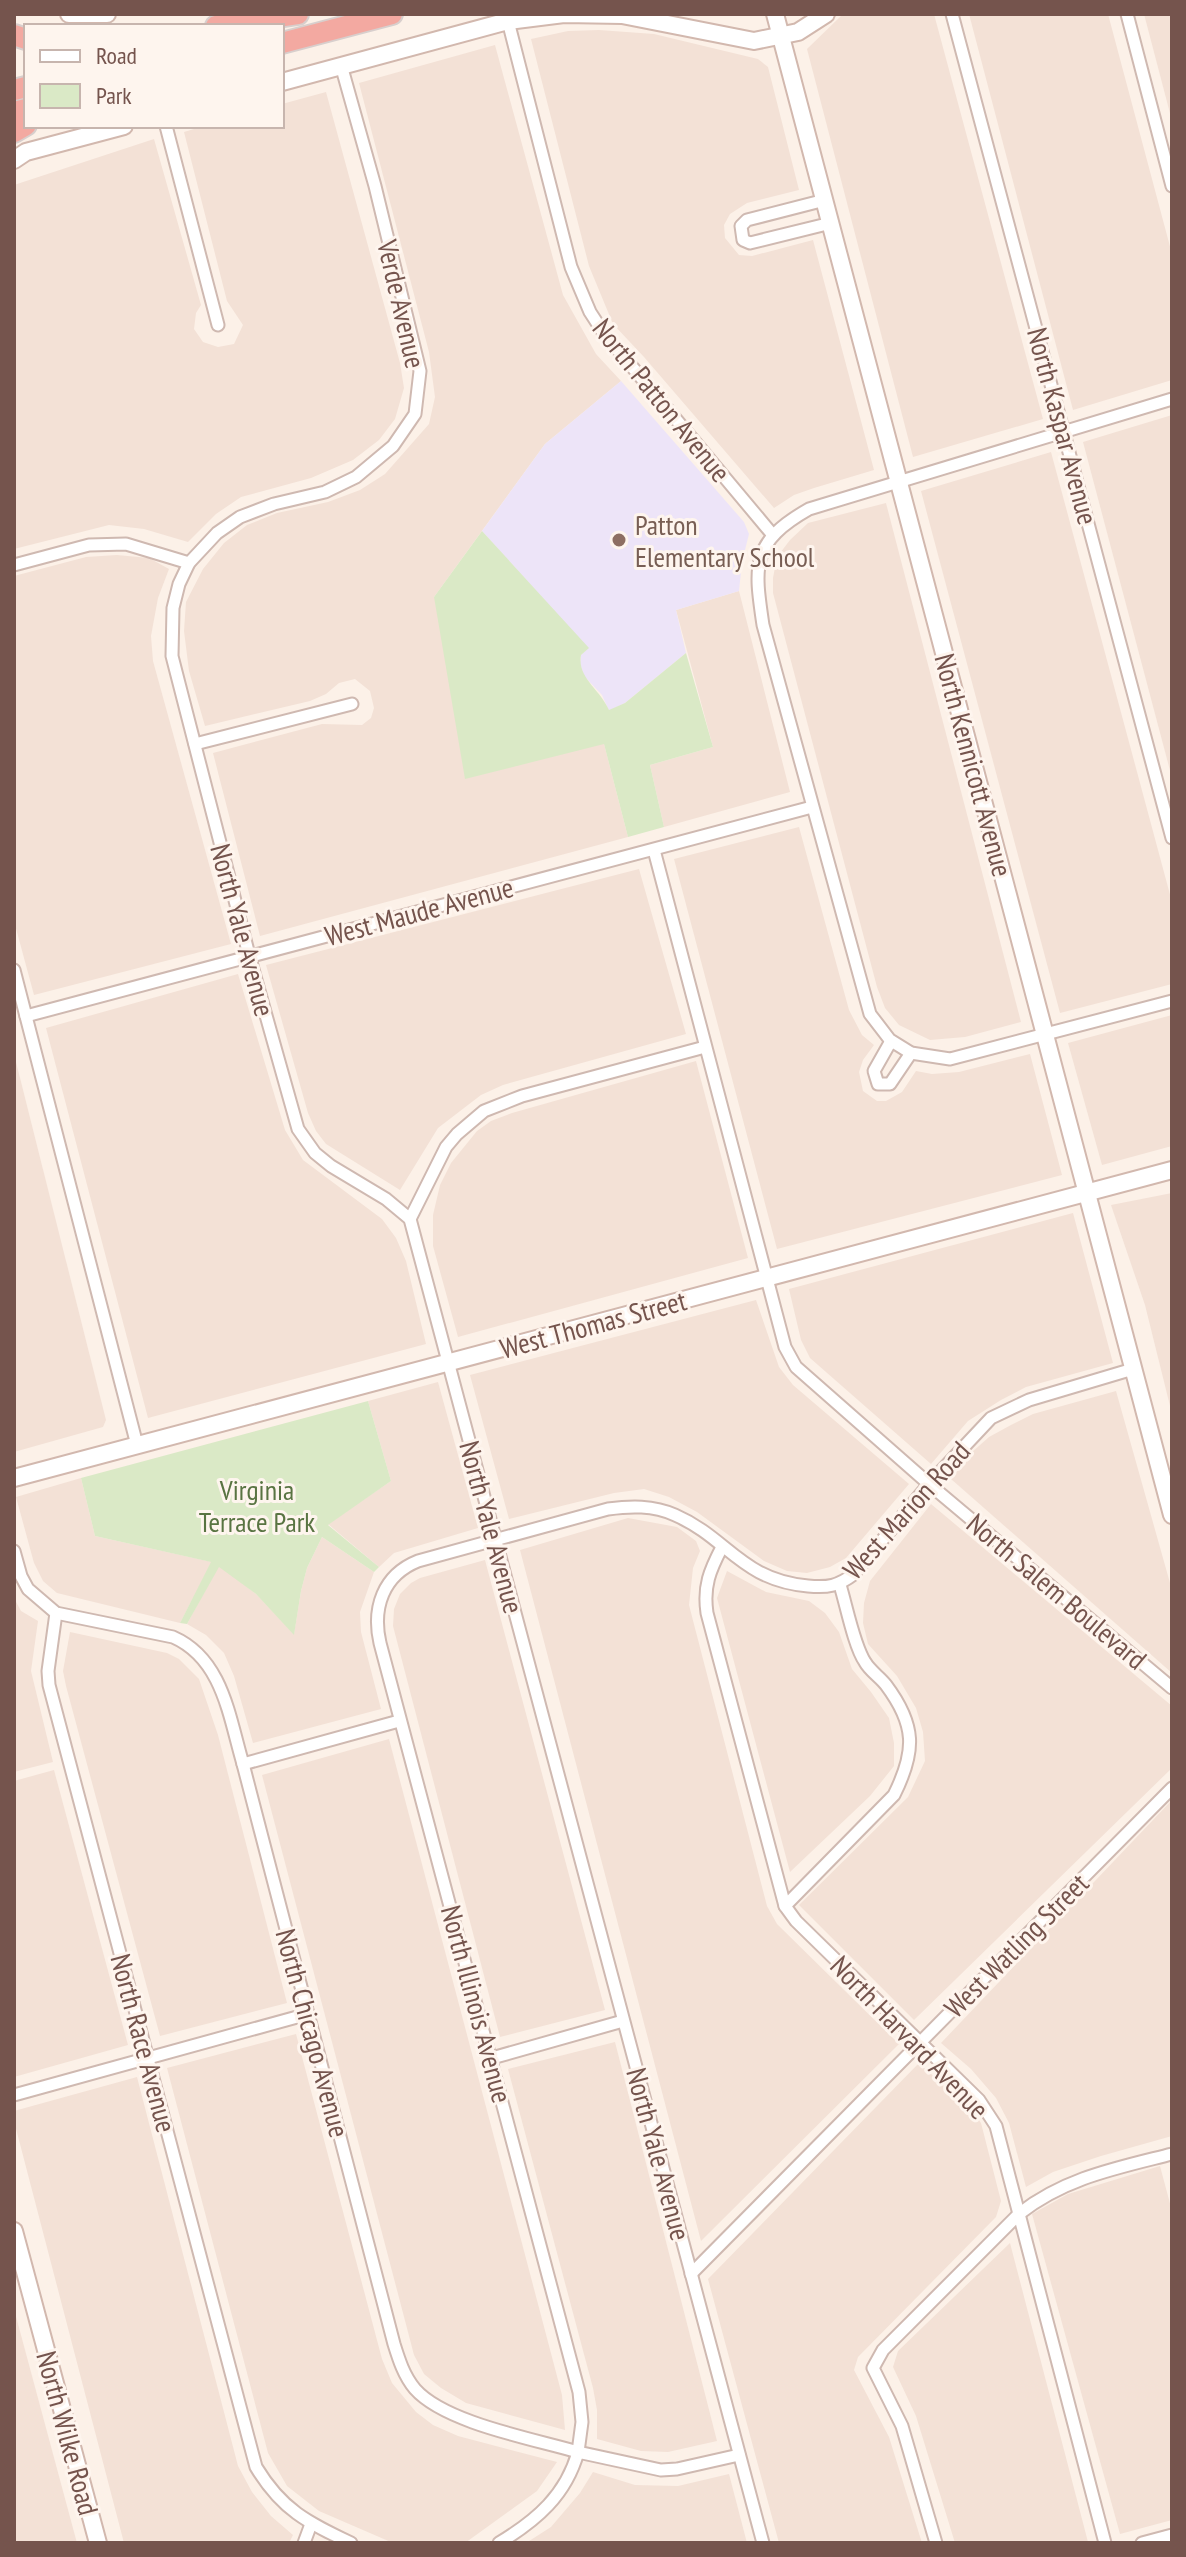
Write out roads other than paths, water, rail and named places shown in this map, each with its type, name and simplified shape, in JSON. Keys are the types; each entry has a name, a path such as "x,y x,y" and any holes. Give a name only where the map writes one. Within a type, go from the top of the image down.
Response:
{"highway":[{"path":"230,24 298,14"},
{"path":"270,24 308,14"},
{"path":"284,43 392,14"}],"street":[{"path":"69,14 107,14"},
{"path":"284,81 508,21 564,14 622,15 754,41 798,32 826,14"},
{"name":"North Kennicott Avenue","path":"775,14 1172,1515"},
{"name":"North Kaspar Avenue","path":"952,14 1172,838"},
{"path":"1127,14 1172,186"},
{"name":"North Patton Avenue","path":"508,21 571,267 590,312 603,332 772,534"},
{"name":"Verde Avenue","path":"189,563 217,533 240,517 274,504 325,492 356,477 393,446 415,414 420,371 375,186 341,65"},
{"path":"14,160 26,152 118,128"},
{"path":"167,128 218,325"},
{"path":"825,200 747,220 741,226 741,234 743,240 750,243 831,223"},
{"path":"1172,399 809,509 772,534 758,568 763,625 870,1014 891,1041 911,1053 950,1059 1172,1001"},
{"path":"14,565 89,545 126,544 189,563"},
{"name":"North Yale Avenue","path":"189,563 173,608 172,656 249,955 298,1129 315,1153 331,1166 386,1199 410,1219 763,2543"},
{"path":"195,744 352,704"},
{"name":"West Maude Avenue","path":"26,1016 812,807"},
{"path":"654,850 767,1278"},
{"path":"14,970 137,1445"},
{"path":"891,1041 874,1071 878,1084 890,1084 911,1053"},
{"path":"410,1219 446,1147 484,1111 522,1096 705,1047"},
{"name":"West Thomas Street","path":"14,1478 1172,1170"},
{"name":"North Salem Boulevard","path":"767,1278 785,1347 796,1367 929,1484 1172,1688"},
{"name":"West Marion Road","path":"406,1566 608,1509 632,1506 673,1514 755,1572 785,1584 827,1588 840,1585 854,1574 929,1484 991,1418 1029,1400 1133,1369"},
{"name":"North Harvard Avenue","path":"722,1547 705,1585 707,1613 785,1906 796,1921 988,2112 996,2126 1105,2543"},
{"path":"14,1551 28,1589 56,1613"},
{"name":"North Illinois Avenue","path":"406,1566 392,1577 380,1600 378,1634 579,2392 582,2422 578,2452 568,2480 529,2525 499,2543"},
{"path":"785,1906 894,1795 911,1747 909,1732 894,1698 864,1661 840,1585"},
{"name":"North Chicago Avenue","path":"56,1613 173,1637 188,1643 199,1653 217,1680 243,1764 394,2344 411,2384 435,2405 465,2420 578,2452 661,2470 739,2455"},
{"name":"North Race Avenue","path":"56,1613 49,1685 256,2467 283,2504 311,2524 351,2543"},
{"path":"243,1764 399,1721"},
{"name":"West Watling Street","path":"691,2274 1172,1788"},
{"path":"14,2095 308,2014"},
{"path":"492,2058 623,2021"},
{"path":"936,2543 897,2413 873,2368 883,2350 1019,2214 1058,2187 1172,2154"},
{"name":"North Wilke Road","path":"14,2231 98,2543"},
{"path":"304,2543 311,2524"},
{"path":"1142,2543 1172,2535"}],"place":[{"name":"Patton Elementary School","path":"619,540"}],"park label":[{"name":"Virginia Terrace Park","path":"257,1505"}]}
